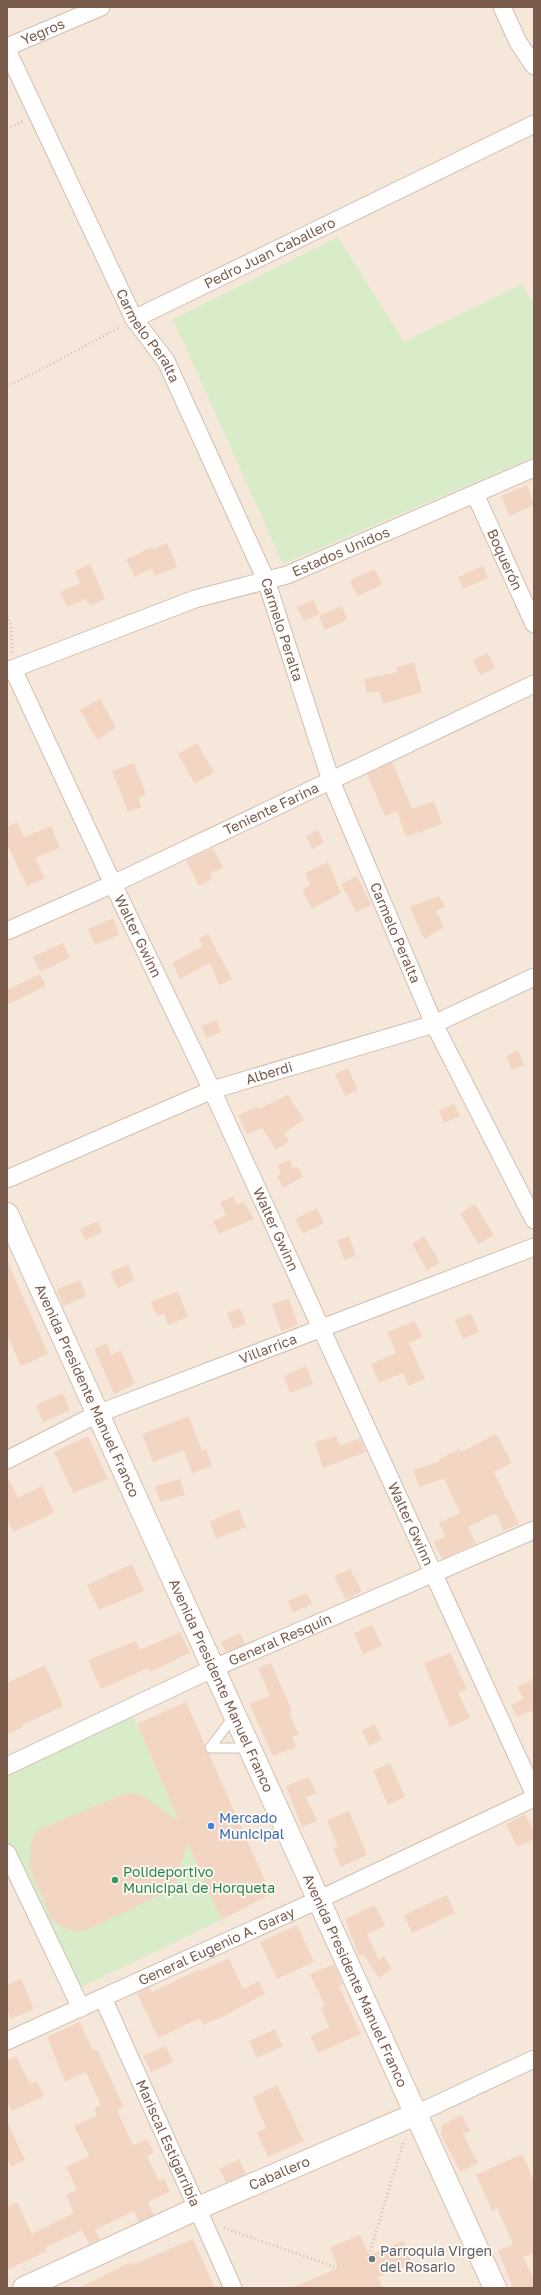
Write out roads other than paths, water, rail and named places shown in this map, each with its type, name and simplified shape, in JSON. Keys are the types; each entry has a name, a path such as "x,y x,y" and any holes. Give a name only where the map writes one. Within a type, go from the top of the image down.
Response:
{"main road":[{"name":"Avenida Presidente Manuel Franco","path":"7,1214 495,2288"},
{"name":"Caballero","path":"24,2288 196,2209 416,2114"}],"street":[{"name":"Yegros","path":"7,48 101,7"},
{"path":"502,7 518,42 534,66"},
{"name":"Carmelo Peralta","path":"7,48 134,319 166,361 266,580 331,781 434,1024 534,1220"},
{"name":"Pedro Juan Caballero","path":"134,319 534,124"},
{"name":"Estados Unidos","path":"10,670 195,599 287,575 534,468"},
{"name":"Boquerón","path":"475,494 534,624"},
{"name":"Walter Gwinn","path":"10,670 212,1090 534,1793"},
{"name":"Teniente Farina","path":"7,931 113,884 534,684"},
{"name":"Alberdi","path":"7,1179 212,1090 434,1024 534,977"},
{"name":"Villarrica","path":"7,1460 97,1414 321,1327 534,1247"},
{"name":"General Resquín","path":"7,1766 214,1668 534,1530"},
{"name":"General Eugenio A. Garay","path":"7,2041 318,1900 534,1798"},
{"path":"7,1853 81,2008"},
{"name":"Mariscal Estigarribia","path":"103,1998 232,2288"},
{"name":"Caballero","path":"416,2114 534,2059"}],"lane":[{"path":"235,1715 210,1748 250,1748"}],"place":[{"name":"Mercado Municipal","path":"211,1826"},
{"name":"Polideportivo Municipal de Horqueta","path":"115,1880"},
{"name":"Parroquia Virgen del Rosario","path":"372,2259"}]}
